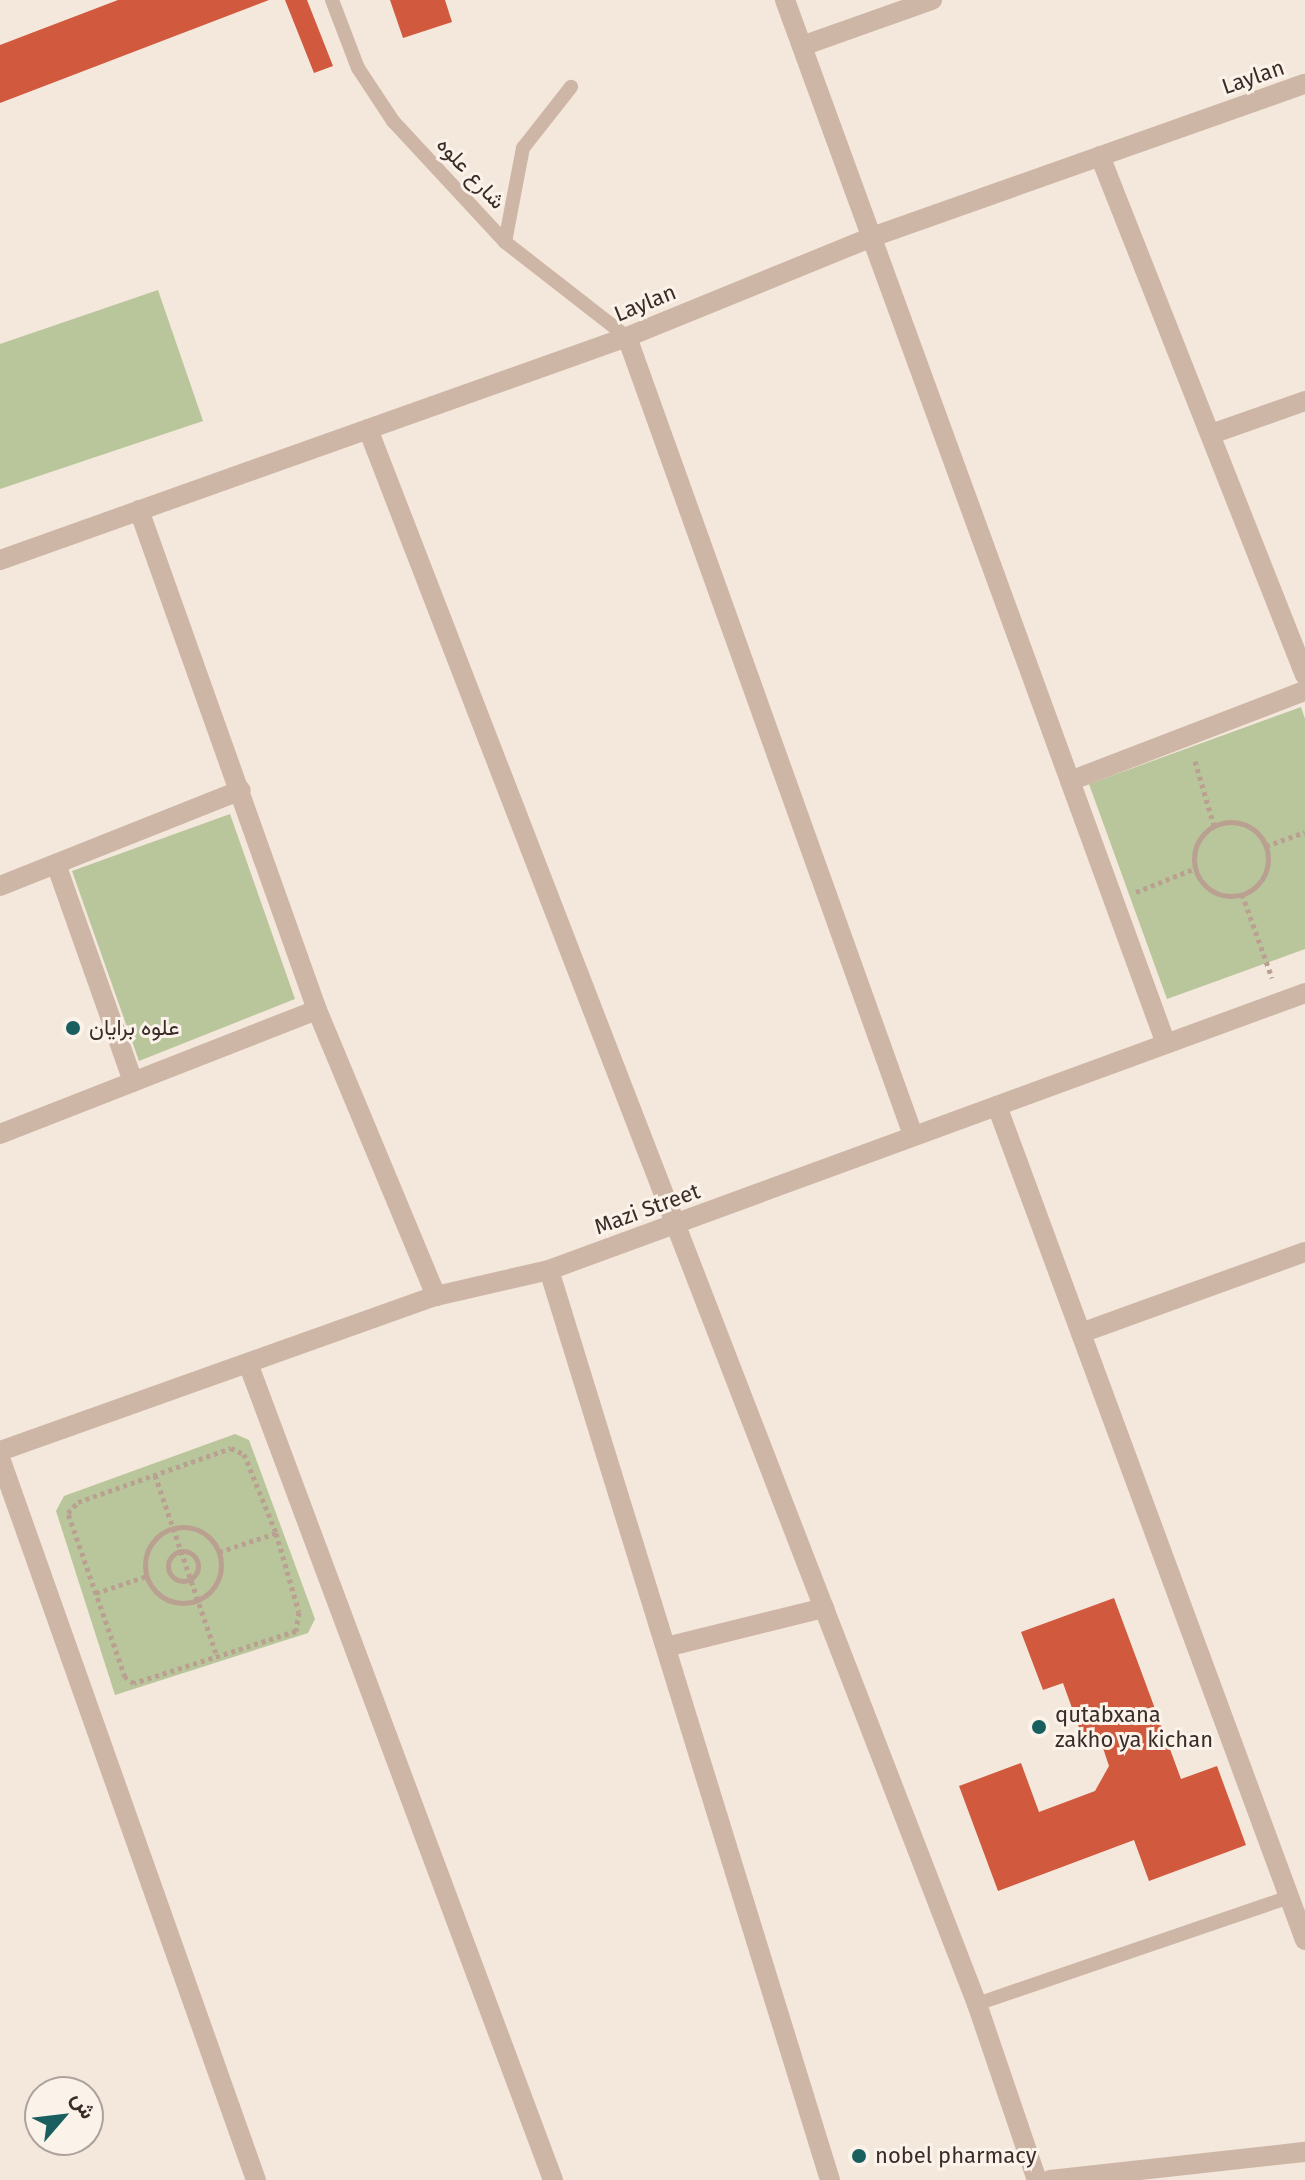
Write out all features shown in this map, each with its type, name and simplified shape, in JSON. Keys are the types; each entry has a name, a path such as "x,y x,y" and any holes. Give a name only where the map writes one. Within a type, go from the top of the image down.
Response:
{"street":[{"path":"785,0 1166,1044"},
{"path":"802,46 932,0"},
{"name":"Laylan","path":"0,560 627,337 872,237 1305,84"},
{"path":"1100,156 1214,433 1305,675"},
{"path":"627,337 913,1135"},
{"path":"1214,433 1305,401"},
{"path":"368,429 977,2004 1037,2180"},
{"path":"139,510 317,1010 436,1296"},
{"path":"1070,781 1305,691"},
{"path":"0,886 241,790"},
{"path":"56,864 133,1082"},
{"name":"Mazi Street","path":"0,1451 249,1366 436,1296 549,1270 1305,993"},
{"path":"0,1134 317,1010"},
{"path":"997,1106 1305,1940"},
{"path":"1081,1333 1305,1252"},
{"path":"549,1270 830,2180"},
{"path":"249,1366 553,2180"},
{"path":"0,1458 256,2180"},
{"path":"666,1647 824,1608"},
{"path":"1050,2180 1305,2152"}],"lane":[{"name":"شارع علوه","path":"332,0 358,68 393,121 505,242 627,337"},
{"path":"505,242 523,148 571,87"},
{"path":"977,2004 1289,1897"}],"path":[{"path":"1188,737 1214,826"},
{"path":"1238,823 1259,835 1266,846 1267,869 1242,894 1208,888 1196,868 1197,843 1214,826 1238,823"},
{"path":"1266,846 1305,832"},
{"path":"1113,902 1196,868"},
{"path":"1242,894 1280,1001"},
{"path":"231,1448 244,1454 276,1533 299,1612 296,1631 216,1653 134,1683 125,1677 68,1513 78,1502 231,1448"},
{"path":"155,1475 195,1601 216,1653"},
{"path":"219,1552 307,1522"},
{"path":"172,1529 203,1532 219,1552 220,1576 195,1601 161,1596 147,1576 148,1550 172,1529"},
{"path":"180,1551 169,1561 169,1570 175,1578 188,1580"},
{"path":"180,1551 194,1554 199,1563 188,1580"},
{"path":"96,1593 147,1576"}],"green space":[{"path":"158,290 203,421 0,489 0,344"},
{"path":"1301,707 1305,719 1305,949 1167,999 1089,784"},
{"path":"230,814 295,999 139,1061 72,871"},
{"path":"235,1434 249,1440 315,1619 308,1633 115,1695 56,1511 64,1496"}],"building":[{"path":"118,0 269,0 0,103 0,45"},
{"path":"285,0 307,0 333,66 314,73"},
{"path":"390,0 445,0 452,22 403,38"},
{"path":"1114,1598 1181,1779 1217,1766 1246,1845 1149,1881 1134,1840 998,1891 959,1786 1021,1763 1039,1812 1095,1791 1109,1766 1098,1733 1081,1733 1063,1683 1043,1690 1021,1632"}],"place":[{"name":"علوه برايان","path":"73,1028"},
{"name":"qutabxana zakho ya kichan","path":"1039,1727"},
{"name":"nobel pharmacy","path":"859,2156"}]}
